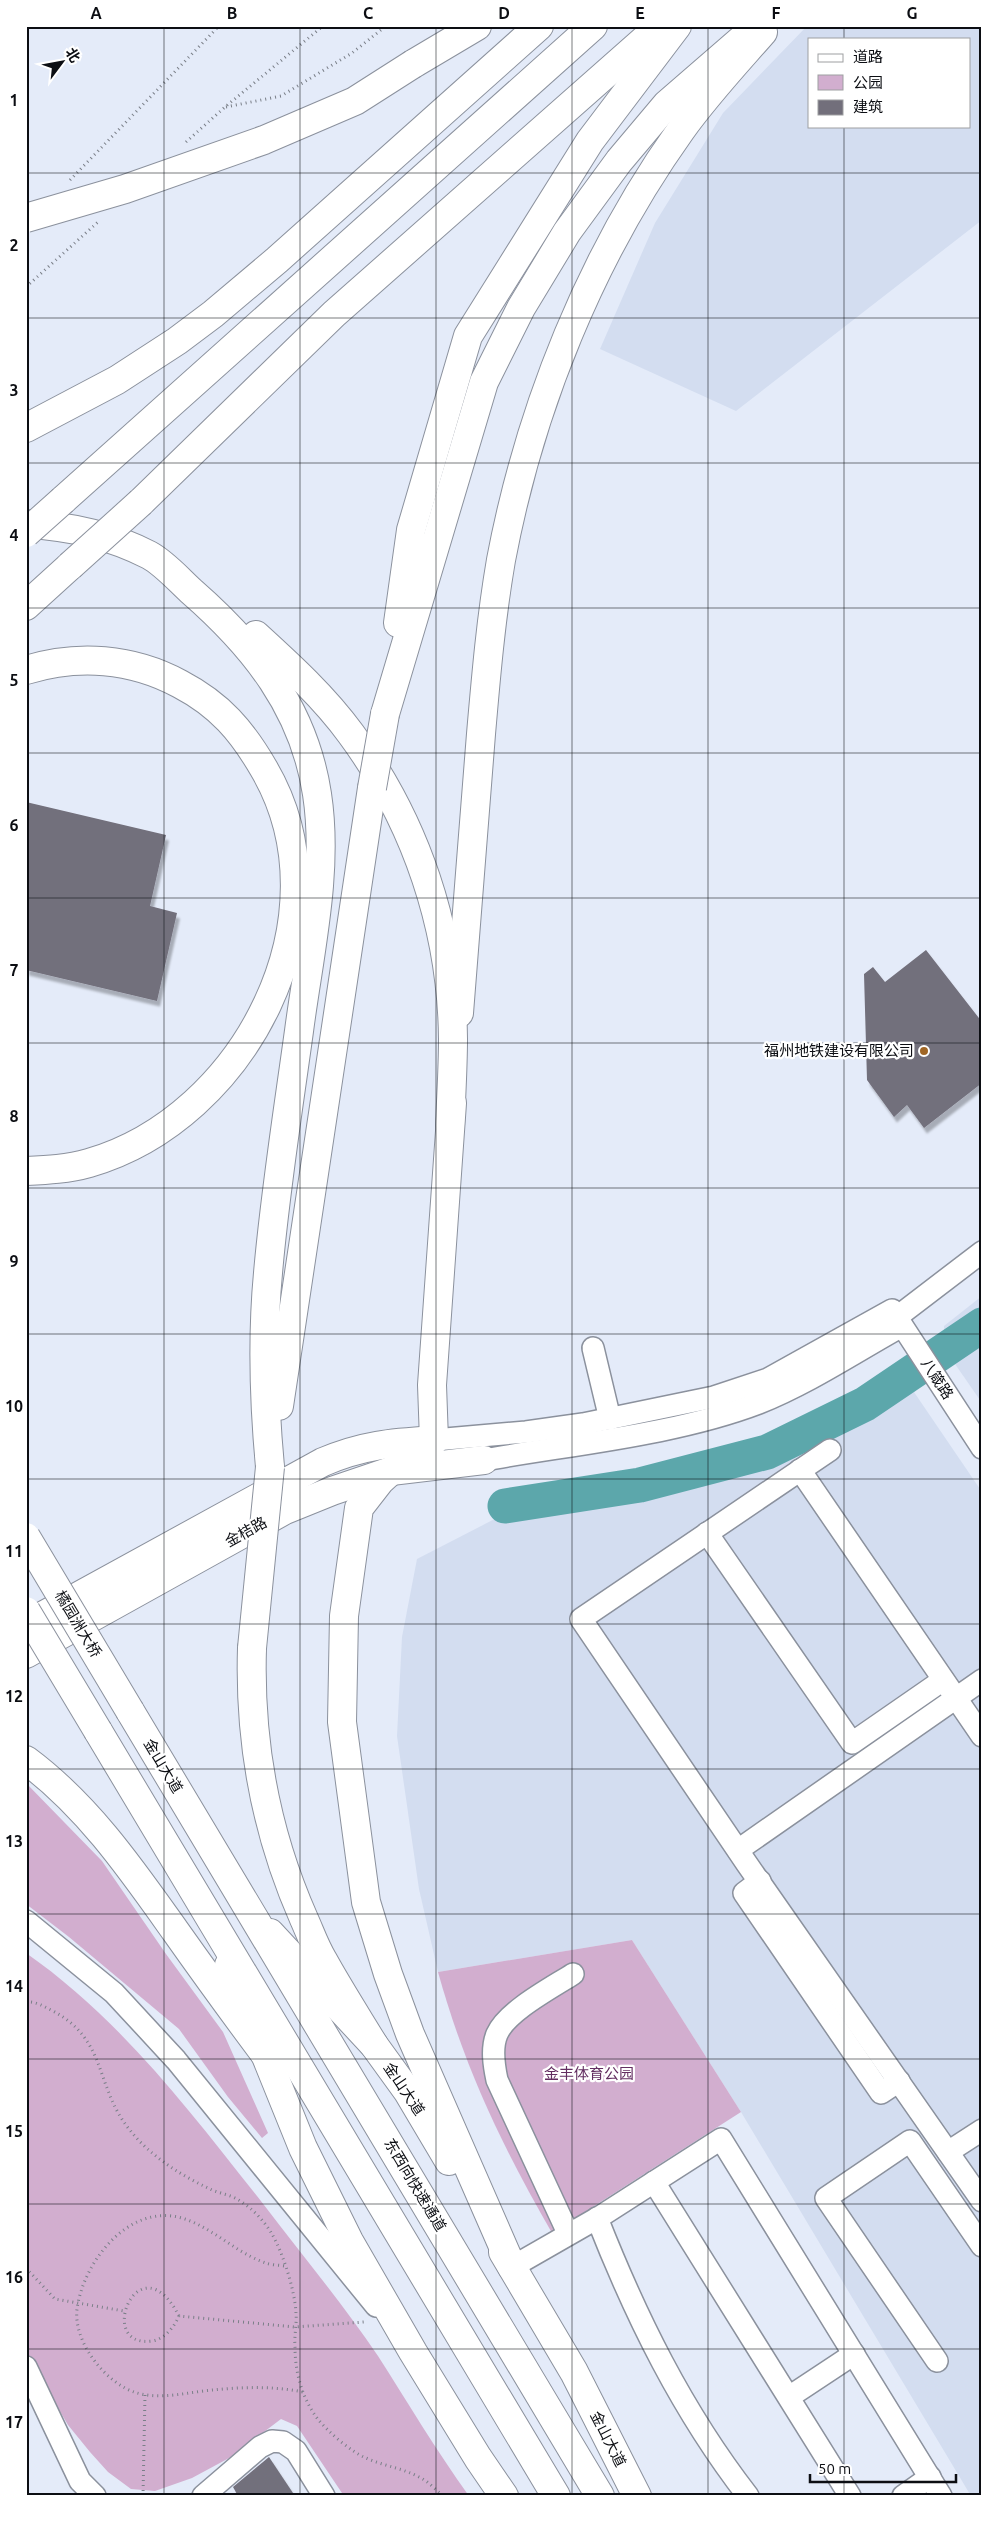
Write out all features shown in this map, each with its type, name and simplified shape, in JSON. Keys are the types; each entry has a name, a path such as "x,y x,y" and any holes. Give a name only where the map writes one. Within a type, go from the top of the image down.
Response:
{"main road":[{"path":"26,218 125,189 273,136 355,101 478,26"},
{"path":"26,428 117,380 177,342 213,314 284,254 539,26"},
{"path":"26,533 593,26"},
{"path":"26,606 141,502 334,314 660,26"},
{"path":"374,2045 322,1959 292,1892 270,1825 256,1761 251,1684 252,1648 270,1467 372,788 385,714 411,530 468,336 590,141 677,26"},
{"path":"385,714 484,382 521,308 567,232 619,161 667,104 756,26"},
{"path":"512,2267 410,2034 388,1974 365,1892 342,1722 344,1616 359,1508 380,1481 391,1472 426,1451 434,1440 432,1385 450,1126 490,632 501,560 517,488 556,369 604,255 644,184 682,128 717,84 768,26"},
{"path":"26,524 63,526 104,536 153,557 193,580 225,606 306,681 351,733 382,780 405,822 429,886 440,925 453,1038 450,1126"},
{"path":"153,557 213,610 263,664 295,721 317,792 321,836 316,910 268,1275 265,1375 270,1467"},
{"path":"26,670 50,663 108,660 137,666 166,676 196,692 225,714 255,753 277,790 290,831 294,868 294,911 289,946 276,983 249,1040 214,1082 171,1122 145,1139 89,1163 59,1169 26,1171"},
{"path":"26,1625 323,1462 359,1448 381,1443 434,1440"},
{"name":"金桔路","path":"26,1654 285,1510 332,1491 391,1472 484,1460"},
{"name":"橘园洲大桥","path":"26,1537 130,1711"},
{"path":"26,1611 556,2496"},
{"name":"金山大道","path":"130,1711 229,1875 264,1927 374,2045 408,2092 574,2372 637,2496"},
{"path":"26,1760 44,1774 95,1824 136,1876 264,2053"},
{"name":"东西向快速通道","path":"229,1875 600,2496"},
{"path":"197,1896 225,1956 303,2148 349,2241 413,2352 478,2458 504,2496"}],"street":[{"path":"484,1460 658,1430 725,1414 759,1403 810,1379 897,1318 982,1252"},
{"path":"434,1440 526,1432 610,1419 745,1388 897,1318"},
{"name":"八箴路","path":"897,1318 982,1448"},
{"path":"594,1348 610,1419"},
{"path":"830,1450 581,1619 738,1850 982,2201"},
{"path":"800,1470 982,1736"},
{"path":"708,1533 852,1743 943,1680"},
{"path":"738,1850 982,1680"},
{"path":"26,1921 114,1993 176,2060 413,2352"},
{"path":"568,2233 497,2080 493,2055 497,2033 505,2023 519,2010 574,1974"},
{"path":"948,2152 982,2130"},
{"path":"512,2267 597,2218 721,2139 941,2496"},
{"path":"937,2361 826,2198 910,2141 982,2246"},
{"path":"654,2182 850,2496"},
{"path":"597,2218 630,2300 660,2361 712,2446 748,2496"},
{"path":"789,2397 854,2354"},
{"path":"26,2367 80,2481 95,2496"},
{"path":"203,2496 260,2447 272,2441 283,2442 296,2451 324,2496"},
{"path":"904,2496 930,2477"}],"path":[{"path":"65,186 219,26"},
{"path":"323,26 225,107 281,96 352,54 386,26"},
{"path":"26,2002 32,2001 53,2011 80,2030 90,2043 114,2106 128,2129 146,2150 210,2190 234,2197 252,2209 272,2234 284,2266 296,2313 295,2348 303,2392 317,2418 333,2434 365,2458 390,2465 421,2478 443,2496"},
{"path":"284,2266 266,2263 205,2228 186,2220 154,2216 137,2221 121,2232 105,2248 84,2284 77,2310 80,2332 92,2355 104,2372 122,2386 137,2393 158,2396 264,2387 303,2392"},
{"path":"26,2268 55,2300 124,2311"},
{"path":"150,2289 158,2290 165,2295 179,2316 175,2325 160,2338 141,2340 132,2336 127,2328 124,2311 132,2296 140,2290 150,2289"},
{"path":"179,2316 295,2327 387,2320"},
{"path":"143,2496 145,2394"}],"shaded area":[{"path":"807,26 982,26 982,220 736,411 600,349 655,223 723,113"},
{"path":"982,1296 982,1403 944,1348 944,1326"},
{"path":"899,1370 982,1492 982,2496 971,2496 741,2112 632,1940 438,1972 419,1889 397,1736 402,1637 417,1559 518,1507 717,1451 792,1437"}],"green space":[{"path":"26,1783 102,1861 223,2032 268,2133 262,2138 228,2097 179,2029 69,1937 26,1904"},
{"name":"金丰体育公园","path":"632,1940 741,2112 552,2233 517,2169 486,2106 460,2041 438,1972"},
{"path":"26,1953 61,1979 125,2038 210,2137 365,2337 469,2496 344,2496 297,2426 281,2419 231,2457 192,2478 155,2491 131,2489 108,2472 90,2452 68,2425 26,2352"}],"building":[{"path":"26,802 166,835 150,906 177,913 157,1001 26,970"},
{"name":"福州地铁建设有限公司","path":"926,950 982,1022 982,1083 924,1128 907,1105 894,1117 867,1080 864,974 873,967 885,982"},
{"path":"269,2457 295,2496 238,2496 233,2487"}],"waterway":[{"path":"505,1506 640,1485 767,1452 865,1404 982,1325"}],"place":[{"name":"福州地铁建设有限公司","path":"924,1051"}]}
